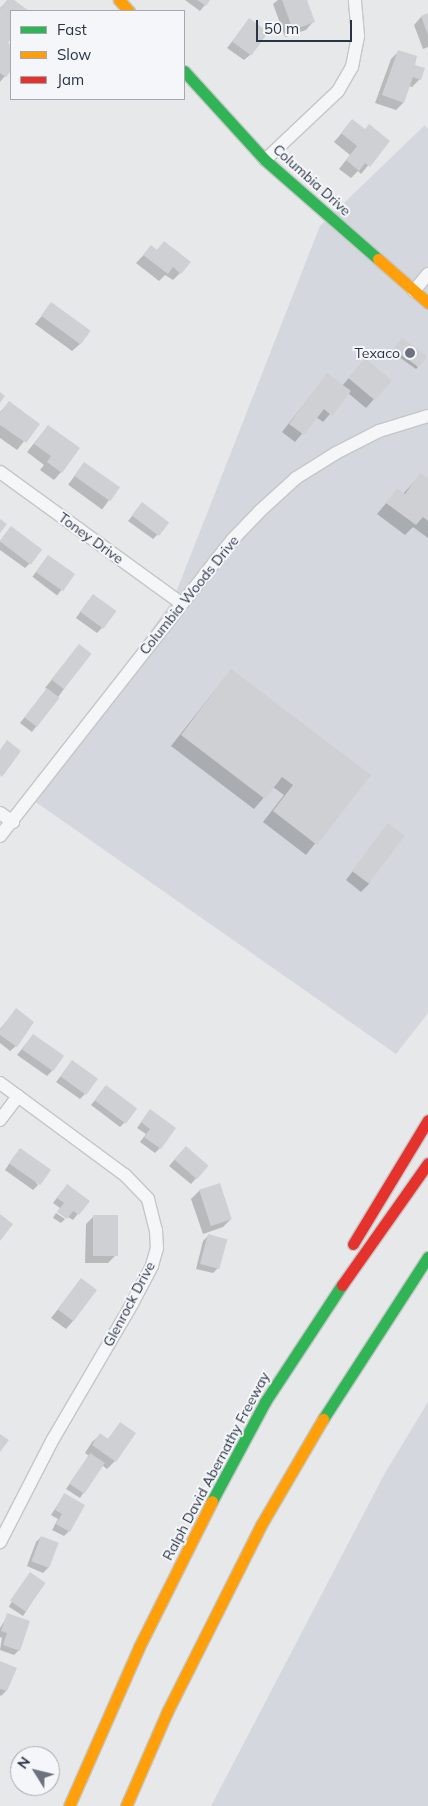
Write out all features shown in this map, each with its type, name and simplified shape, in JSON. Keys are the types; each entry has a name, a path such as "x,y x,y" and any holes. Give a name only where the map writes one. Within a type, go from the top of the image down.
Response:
{"main road":[{"path":"119,0 128,10"},
{"name":"Columbia Drive","path":"185,72 265,160 428,303"},
{"path":"265,1402 344,1260 428,1120"},
{"name":"Ralph David Abernathy Freeway","path":"69,1806 143,1638 195,1532 265,1402 325,1309 428,1163"},
{"path":"126,1806 171,1704 260,1525 309,1440 372,1340 428,1257"},
{"path":"372,1340 428,1275"}],"street":[{"path":"265,160 338,91 352,67 358,36 355,0"},
{"path":"414,291 428,274"},
{"name":"Columbia Woods Drive","path":"0,836 13,822 233,538 296,478 336,453 380,431 428,416"},
{"name":"Toney Drive","path":"0,472 181,603"},
{"path":"0,812 13,822"},
{"name":"Glenrock Drive","path":"0,1083 125,1175 148,1200 156,1230 157,1248 152,1266 132,1304 53,1439 0,1542"},
{"path":"0,1120 18,1096"}],"shaded area":[{"path":"425,125 428,129 428,1013 396,1054 30,798 173,600 320,226"},
{"path":"428,1402 428,1806 211,1806 385,1473"}],"building":[{"path":"7,0 14,0 28,10 10,10 10,40 8,43 10,44 10,72 6,77 0,73 0,9"},
{"path":"197,0 210,0 206,6"},
{"path":"282,0 307,0 315,22 293,30"},
{"path":"428,13 428,35 421,16"},
{"path":"249,18 268,32 251,56 232,41"},
{"path":"398,50 417,56 415,65 425,68 421,80 413,77 404,103 382,95"},
{"path":"352,119 365,129 369,124 390,141 370,167 365,163 359,171 346,160 357,146 341,133"},
{"path":"164,241 191,262 181,274 173,267 168,274 143,255 151,245 157,250"},
{"path":"51,302 91,331 81,345 41,316"},
{"name":"Texaco","path":"402,338 427,356 419,368 394,349"},
{"path":"365,358 392,380 375,400 348,378"},
{"path":"327,373 351,391 332,416 324,409 304,435 289,424"},
{"path":"0,392 5,396 0,403"},
{"path":"9,401 40,424 26,443 0,425 0,413"},
{"path":"48,425 80,448 62,473 47,462 51,456 34,444"},
{"path":"84,462 120,487 110,501 74,476"},
{"path":"420,473 428,478 428,521 423,517 416,525 386,503 397,488 405,494"},
{"path":"142,502 169,522 159,536 132,516"},
{"path":"0,519 7,524 0,533"},
{"path":"11,526 42,549 31,565 0,542"},
{"path":"48,555 75,574 63,591 36,572"},
{"path":"93,594 116,611 104,629 80,612"},
{"path":"79,644 92,654 64,689 51,679"},
{"path":"231,669 371,775 317,845 273,811 293,785 282,777 265,799 181,735"},
{"path":"47,688 60,698 37,727 24,717"},
{"path":"7,740 21,751 2,777 0,775 0,750"},
{"path":"388,823 405,836 369,884 352,871"},
{"path":"16,1008 34,1022 17,1047 0,1035 0,1030"},
{"path":"33,1034 64,1056 53,1071 22,1050"},
{"path":"72,1060 98,1079 86,1095 60,1076"},
{"path":"106,1085 137,1108 126,1124 95,1100"},
{"path":"150,1109 176,1128 161,1149 144,1137 150,1129 141,1122"},
{"path":"186,1146 209,1166 197,1179 174,1160"},
{"path":"20,1148 51,1170 40,1185 9,1164"},
{"path":"220,1183 232,1219 211,1226 199,1190"},
{"path":"67,1184 90,1201 79,1215 73,1211 67,1219 57,1212 64,1203 57,1198"},
{"path":"0,1214 13,1224 0,1241"},
{"path":"93,1215 118,1215 118,1256 93,1256"},
{"path":"208,1234 227,1239 219,1269 200,1264"},
{"path":"81,1278 97,1290 74,1321 58,1309"},
{"path":"120,1422 136,1433 116,1462 92,1445 100,1433 108,1439"},
{"path":"0,1434 9,1440 0,1452"},
{"path":"90,1453 105,1463 84,1494 69,1484"},
{"path":"64,1493 85,1505 70,1532 56,1524 62,1514 55,1510"},
{"path":"41,1536 59,1543 49,1568 31,1561"},
{"path":"30,1572 46,1583 25,1612 10,1601"},
{"path":"7,1613 30,1621 20,1651 3,1645 7,1633 1,1631"},
{"path":"0,1661 17,1668 7,1691 0,1689"}],"traffic: fast":[{"path":"185,72 265,160 378,259"},
{"path":"323,1419 428,1257"},
{"path":"212,1501 265,1402 342,1285"}],"traffic: slow":[{"path":"119,0 128,10"},
{"path":"378,259 428,303"},
{"path":"126,1806 167,1712 261,1525 323,1419"},
{"path":"69,1806 139,1647 212,1501"}],"traffic: jam":[{"path":"353,1244 428,1120"},
{"path":"342,1285 428,1163"}],"place":[{"name":"Texaco","path":"410,353"}]}
